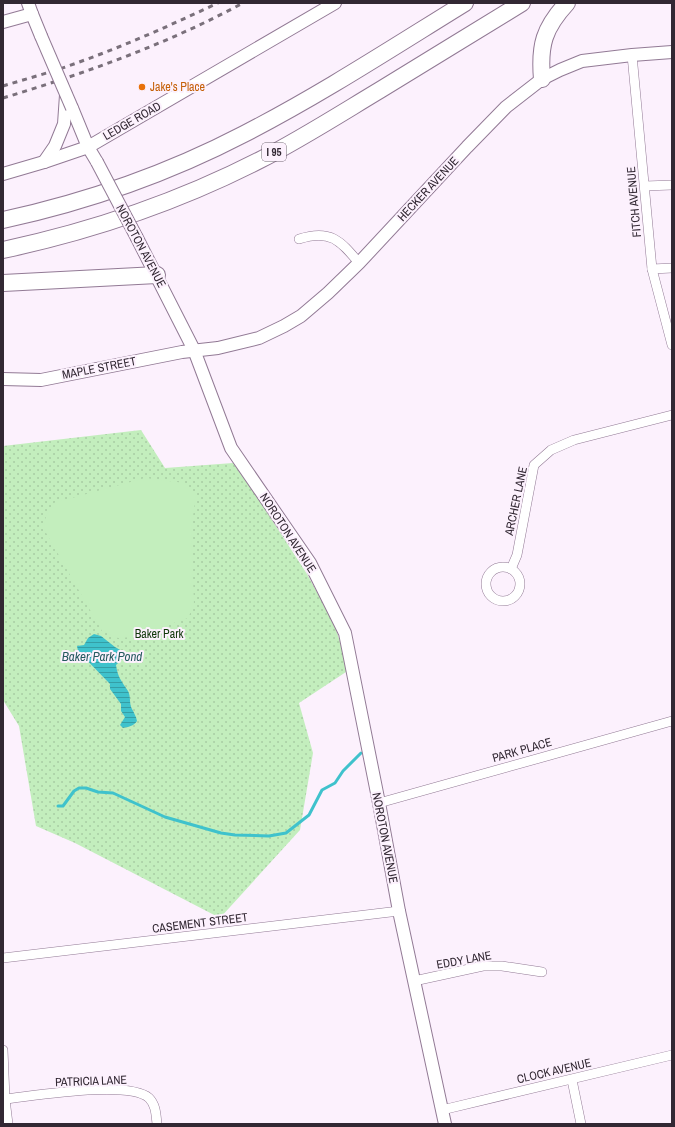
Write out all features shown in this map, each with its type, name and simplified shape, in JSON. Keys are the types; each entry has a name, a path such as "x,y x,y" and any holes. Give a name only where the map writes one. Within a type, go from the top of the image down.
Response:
{"highway":[{"name":"I 95","path":"3,220 110,191 210,151 243,135 305,101 465,3"},
{"name":"I 95","path":"3,250 60,237 127,216 194,190 240,169 322,125 522,3"},
{"path":"542,78 541,62 544,41 553,21 567,3"},
{"path":"3,283 157,275"}],"main road":[{"name":"LEDGE ROAD","path":"3,174 44,162 88,146 335,3"},
{"name":"NOROTON AVENUE","path":"30,9 88,146 157,275 194,350 231,448 310,563 345,633 399,911 445,1124"},
{"path":"3,22 30,9"},
{"name":"HECKER AVENUE","path":"194,350 218,348 259,338 301,316 328,293 359,263 506,107 542,78 582,61 672,52"},
{"path":"44,162 55,146 64,124 66,95"},
{"name":"MAPLE STREET","path":"3,379 41,380 194,350"}],"street":[{"name":"FITCH AVENUE","path":"632,55 652,269 672,345"},
{"path":"644,186 672,184"},
{"path":"298,239 310,236 326,235 336,239 345,246 359,263"},
{"path":"652,269 672,268"},
{"name":"ARCHER LANE","path":"511,569 517,555 534,465 552,450 574,440 672,415"},
{"name":"PARK PLACE","path":"379,803 672,721"},
{"name":"CASEMENT STREET","path":"3,958 399,911"},
{"name":"EDDY LANE","path":"414,981 483,966 502,966 542,972"},
{"path":"3,1050 5,1099 8,1124"},
{"name":"CLOCK AVENUE","path":"442,1110 672,1056"},
{"path":"572,1080 582,1124"},
{"name":"PATRICIA LANE","path":"5,1099 79,1091 110,1090 141,1093 153,1103 157,1124"}],"green space":[{"name":"Baker Park","path":"141,430 165,468 233,463 252,489 307,574 334,623 349,670 299,703 313,753 300,830 220,918 75,843 36,826 19,726 3,700 3,446"},
{"path":"145,478 185,483 196,495 191,530 194,605 188,618 133,637 118,638 102,631 45,531 45,521 48,513 53,508 50,504"}],"water":[{"name":"Baker Park Pond","path":"94,634 101,636 122,651 125,656 116,665 119,676 129,693 131,707 137,719 136,723 131,726 123,728 120,725 125,717 121,711 121,704 110,689 110,684 78,651 77,646 84,645 88,638"}],"waterway":[{"path":"58,806 63,806 74,791 79,788 86,788 98,792 113,793 165,817 221,833 269,836 286,833 309,815 322,790 335,783 343,771 361,753"}],"railway":[{"path":"3,86 62,68 151,34 218,3"},
{"path":"3,98 95,68 126,56 185,32 243,3"}],"place":[{"name":"Jake's Place","path":"142,87"}]}
